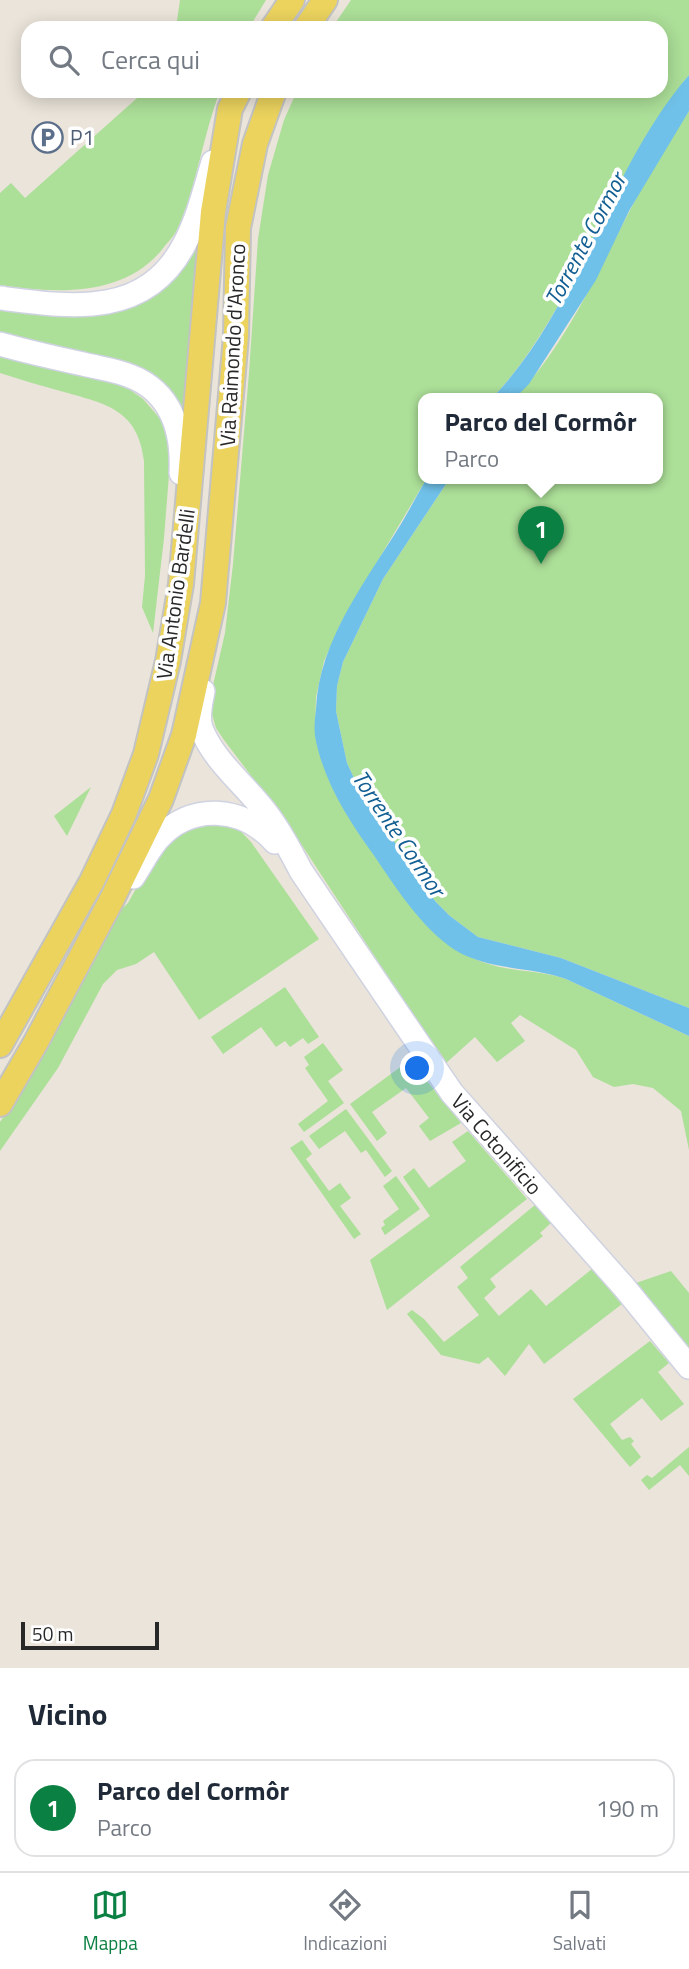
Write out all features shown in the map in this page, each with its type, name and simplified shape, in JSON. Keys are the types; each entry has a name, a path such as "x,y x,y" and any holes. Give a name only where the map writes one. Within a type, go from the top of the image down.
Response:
{"main road":[{"path":"278,21 292,0"},
{"path":"311,21 325,0"},
{"name":"Via Raimondo d'Aronco","path":"213,603 236,336 238,228 255,144 271,98"},
{"name":"Via Antonio Bardelli","path":"0,1045 92,881 124,814 149,742 168,661 181,583 213,212 234,100"},
{"name":"Via Antonio Bardelli","path":"0,1104 112,899 161,799 172,772 193,700 213,603"}],"street":[{"path":"0,298 71,306 95,305 118,301 154,281 175,260 189,235 234,100"},
{"path":"0,344 131,376 145,383 168,408 181,436 176,556 181,583"},
{"name":"Via Cotonificio","path":"213,603 216,621 199,713 201,726 215,752 266,812 301,871 452,1093 624,1287 689,1367"},
{"name":"Via Cotonificio","path":"112,899 132,878 156,841 167,830 202,813 223,813 254,822 264,828 301,871"}],"green space":[{"path":"180,0 266,0 253,21 177,21"},
{"path":"351,0 689,0 689,75 645,142 575,275 536,341 496,393 418,393 418,484 423,484 342,621 324,661 316,697 315,733 456,950 492,965 566,979 689,1036 689,1150 681,1111 653,1088 633,1084 614,1087 593,1077 576,1050 520,1015 511,1023 525,1041 497,1062 475,1037 445,1064 290,827 216,728 210,707 211,694 225,633 233,564 258,239 268,175 284,120 294,98 668,98 668,21 337,21"},
{"path":"137,98 218,98 177,230 148,263 130,275 89,288 67,290 0,285 0,193 11,183 25,198"},
{"path":"689,111 689,1008 561,958 478,937 450,916 435,901 359,789 347,763 336,711 337,686 343,662 383,579 446,484 663,484 663,393 520,393 564,334 665,149"},
{"path":"199,240 185,415 177,404 0,333 0,305 99,314 131,306"},
{"path":"0,356 25,359 113,382 143,399 163,422 171,449 153,633 142,607 145,576 144,461 135,430 118,412 107,406 0,373"},
{"path":"91,787 67,836 54,816"},
{"path":"228,818 251,842 319,939 199,1020 154,952 136,964 117,970 103,984 58,1068 0,1151 0,1122 18,1096 109,921 128,903 154,856 188,825"},
{"path":"285,987 319,1037 308,1044 303,1038 290,1047 285,1041 276,1047 261,1027 223,1054 211,1037"},
{"path":"323,1043 343,1070 328,1081 344,1103 304,1132 298,1124 328,1101 305,1068 309,1065 304,1057"},
{"path":"410,1060 461,1123 430,1141 419,1126 429,1118 406,1088 372,1112 387,1133 377,1141 350,1104"},
{"path":"346,1109 392,1171 385,1177 366,1150 361,1153 345,1131 319,1149 309,1136"},
{"path":"468,1131 527,1199 387,1310 370,1260 430,1216 403,1177 414,1168 429,1188 466,1161 452,1142"},
{"path":"302,1140 312,1154 306,1159 329,1191 340,1183 351,1198 340,1206 361,1234 354,1239 290,1148"},
{"path":"396,1176 420,1209 385,1235 381,1228 385,1225 383,1221 399,1209 383,1186"},
{"path":"535,1205 551,1223 540,1233 543,1236 490,1279 496,1287 484,1298 499,1316 531,1289 546,1306 592,1269 622,1304 544,1364 529,1344 505,1376 488,1357 479,1364 441,1355 407,1314 412,1310 424,1319 444,1342 479,1315 457,1287 468,1278 460,1267"},
{"path":"671,1271 689,1293 689,1349 636,1283"},
{"path":"650,1341 669,1363 658,1372 684,1404 661,1421 642,1398 610,1424 622,1440 630,1437 634,1441 631,1444 641,1457 630,1467 573,1399"},
{"path":"689,1447 689,1476 680,1465 649,1490 641,1480 647,1475 652,1478"}],"water":[{"path":"689,75 689,111 629,211 596,280 529,384 520,393 496,393 522,362 548,323 636,152"},
{"path":"424,484 446,484 383,579 343,662 337,686 336,711 347,763 359,789 435,901 478,937 561,958 689,1008 689,1036 566,979 482,962 455,950 431,931 399,892 337,798 324,768 315,736 319,684 335,635 346,612"}],"place":[{"name":"P1","path":"47,137"},
{"name":"Parco del Cormôr","path":"541,564"}],"water label":[{"name":"Torrente Cormor","path":"585,239"},
{"name":"Torrente Cormor","path":"399,833"}]}
